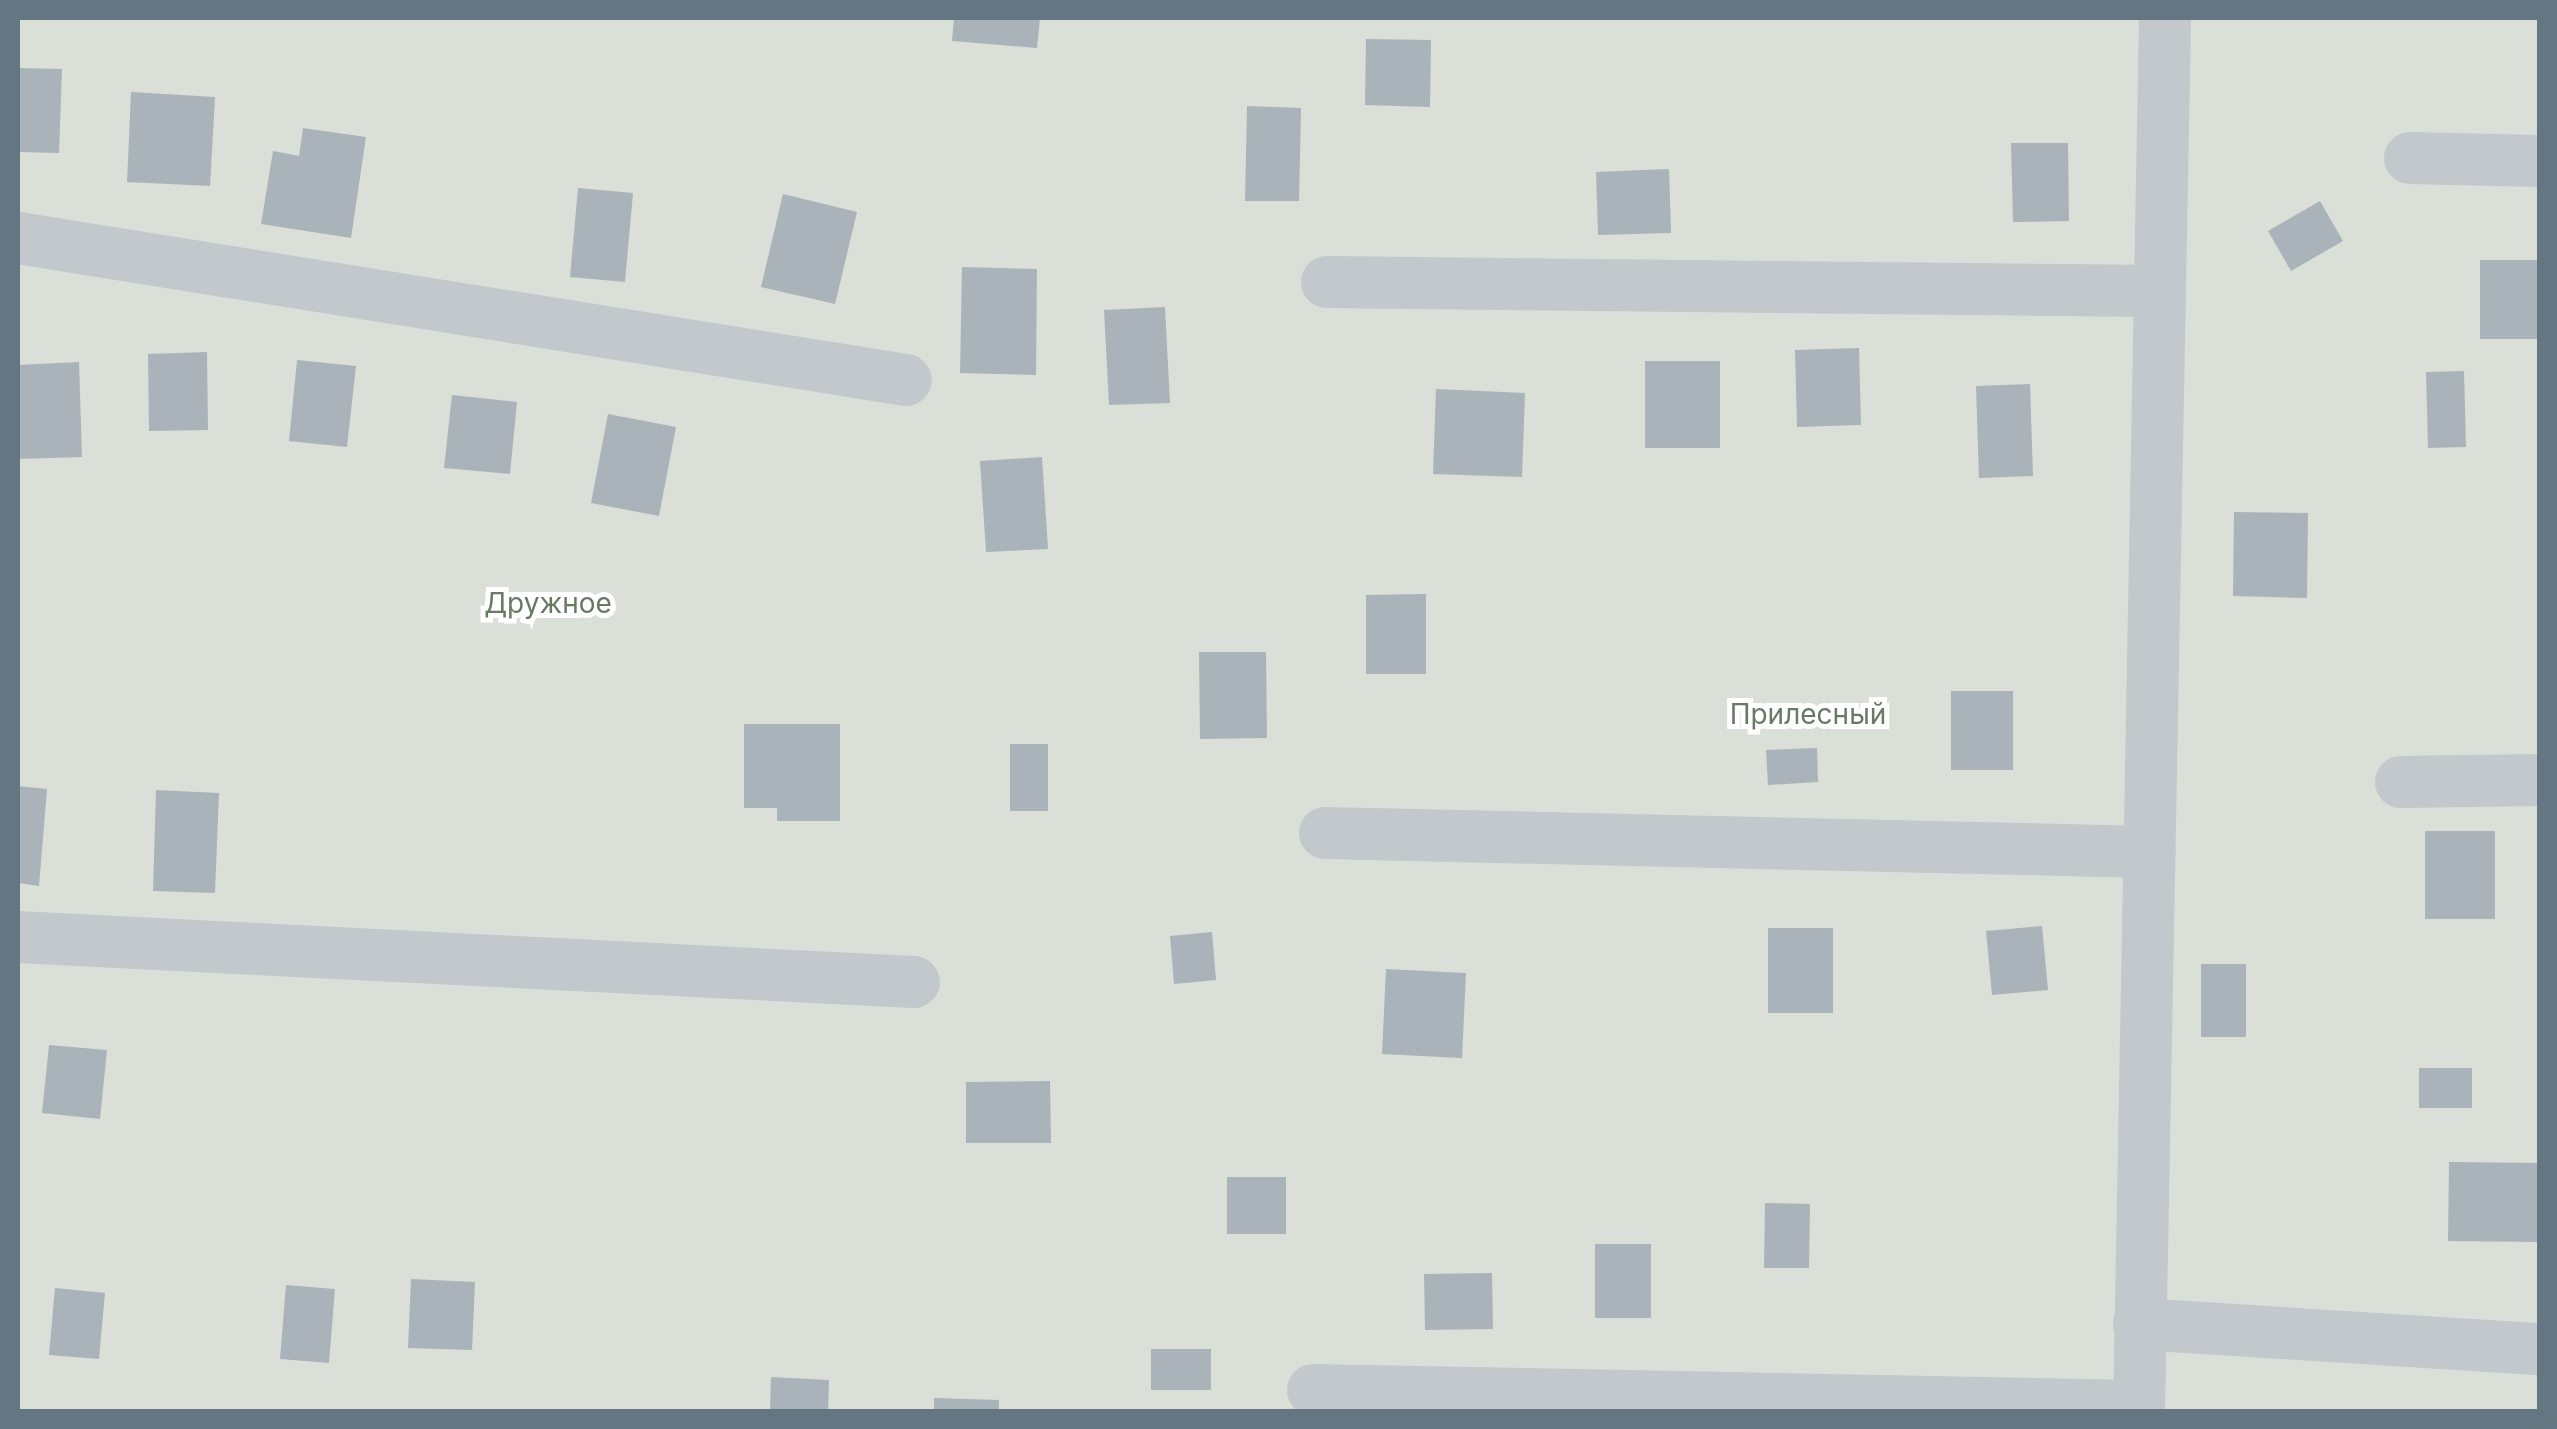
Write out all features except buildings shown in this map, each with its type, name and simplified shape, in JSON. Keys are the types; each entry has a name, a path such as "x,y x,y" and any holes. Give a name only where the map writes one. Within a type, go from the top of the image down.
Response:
{"street":[{"path":"1313,1390 2138,1409 2165,18"},
{"path":"2410,158 2540,160"},
{"path":"18,238 906,380"},
{"path":"1326,282 2160,292"},
{"path":"2402,782 2540,780"},
{"path":"1325,833 2150,852"},
{"path":"18,937 914,982"},
{"path":"2139,1324 2540,1349"}],"green space":[{"path":"18,18 2539,18 2539,1411 18,1411"}],"park label":[{"name":"Дружное","path":"548,603"},
{"name":"Прилесный","path":"1808,714"}]}
